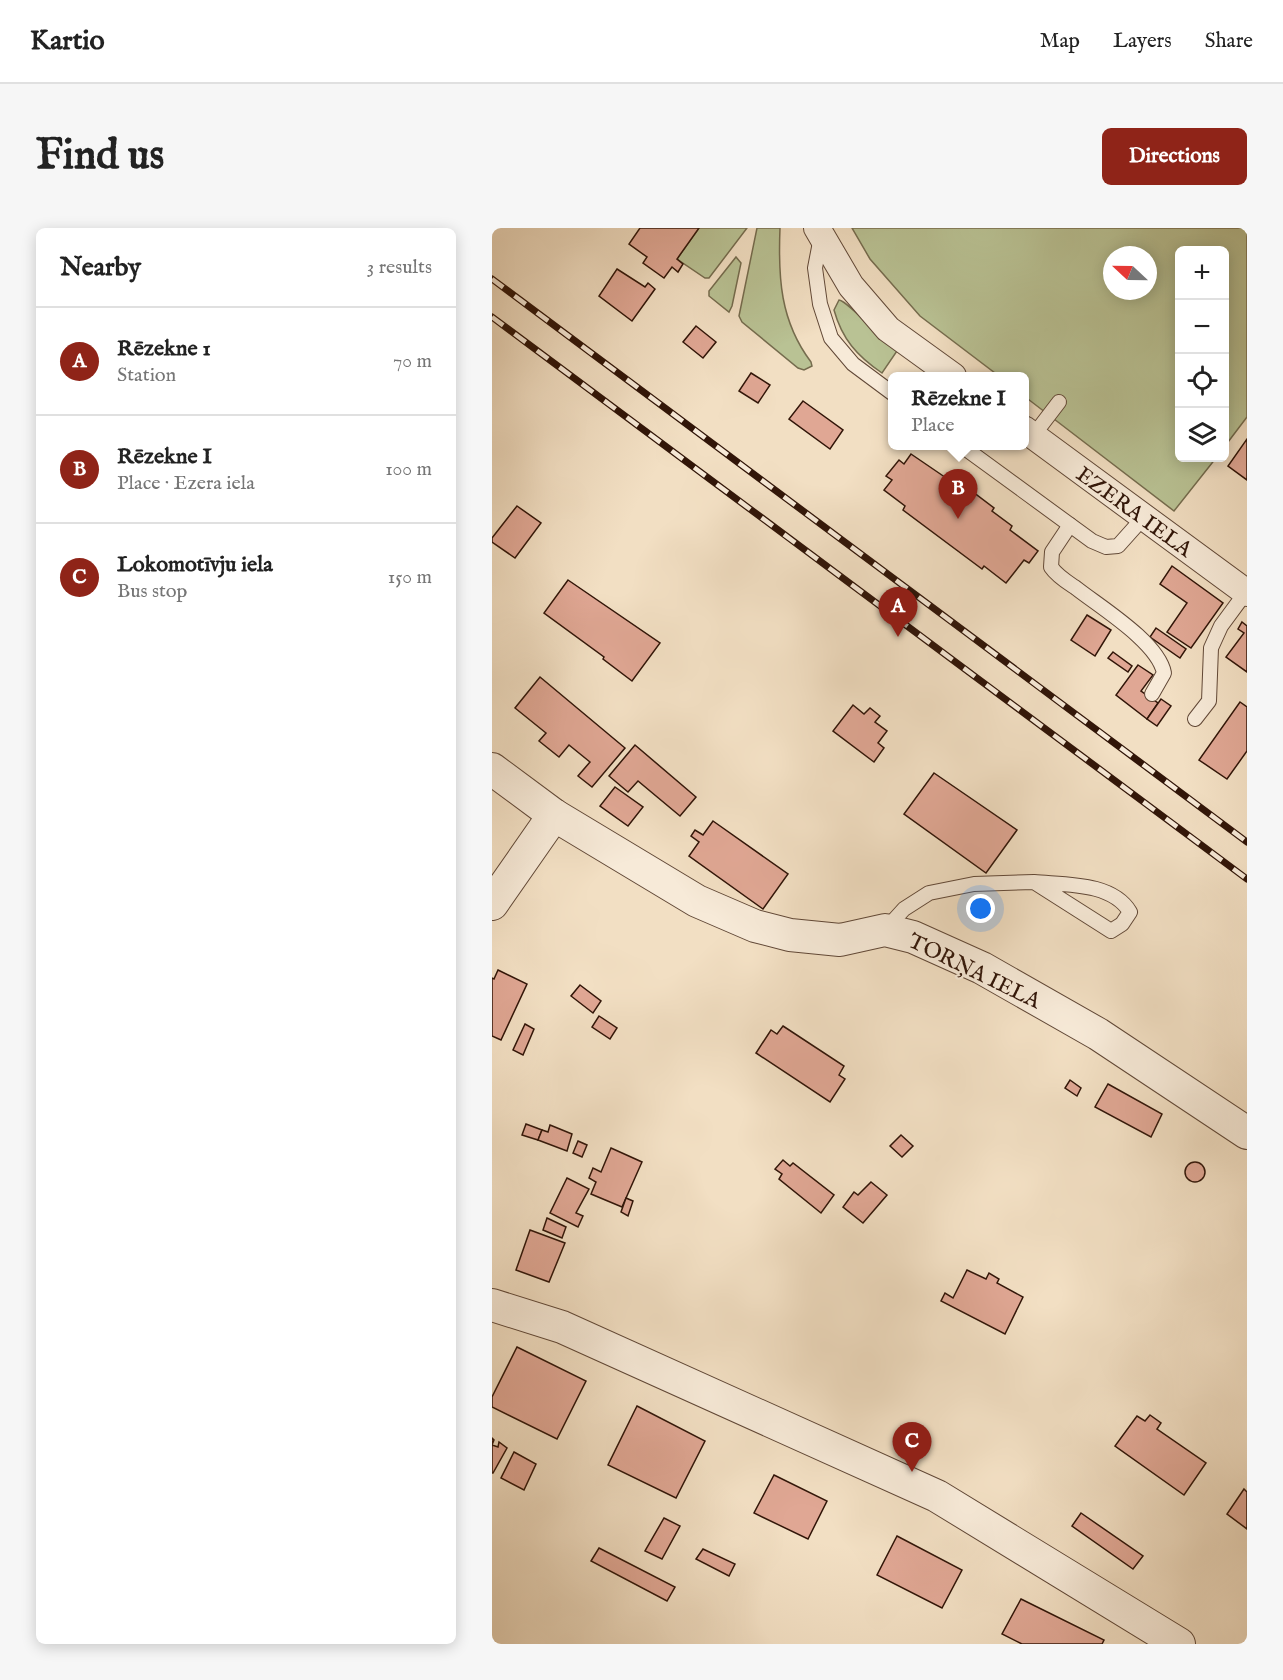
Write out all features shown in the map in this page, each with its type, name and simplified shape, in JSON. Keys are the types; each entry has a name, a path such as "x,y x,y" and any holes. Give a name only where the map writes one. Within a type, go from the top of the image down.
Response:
{"street":[{"path":"819,232 851,286 888,329 947,372"},
{"name":"EZERA IELA","path":"1029,434 1143,518 1245,587"},
{"name":"TORŅA IELA","path":"492,770 554,815 697,901 755,926 790,935 840,940 885,930 913,937 982,968 1098,1034 1247,1133"},
{"path":"492,904 554,815"},
{"path":"492,1305 562,1327 937,1496 1179,1644"}],"lane":[{"path":"819,232 815,268 820,303 831,338 853,364 888,390"},
{"path":"1029,432 1059,402"},
{"path":"967,450 1070,525 1106,548 1118,546 1143,518"},
{"path":"1070,525 1052,552 1051,567 1138,636 1155,654 1162,664 1164,673 1152,694"},
{"path":"1195,719 1209,701 1211,648 1221,626 1245,587"},
{"path":"885,930 904,909 929,893 974,884 1034,882 1086,886 1123,900 1130,912 1122,924 1111,931 1034,882"}],"green space":[{"path":"699,228 747,228 709,278 705,278 677,259"},
{"path":"757,228 780,228 783,298 793,331 811,362 812,366 804,370 798,368 742,322 739,316"},
{"path":"852,228 1247,228 1247,417 1229,441 1229,246 1175,246 1175,462 1213,462 1174,511 1029,400 1029,372 994,372 920,316 870,259"},
{"path":"736,257 741,263 729,312 709,296 709,291"},
{"path":"839,300 850,307 897,351 882,373 858,353 841,330 834,310"}],"building":[{"path":"640,228 699,228 677,259 683,264 678,272 672,267 664,278 643,263 647,257 629,244"},
{"path":"617,269 645,287 648,283 655,289 632,321 599,296"},
{"path":"696,326 716,342 703,358 683,342"},
{"path":"751,373 770,385 758,403 739,391"},
{"path":"803,401 843,430 830,449 789,419"},
{"path":"1247,439 1247,480 1228,466"},
{"path":"911,454 955,484 957,480 994,508 992,511 1012,526 1010,530 1038,551 1029,563 1024,560 1006,583 984,566 982,569 903,510 905,506 884,490 892,480 886,476 899,460 904,464"},
{"path":"517,506 541,523 515,558 492,542 492,538"},
{"path":"1172,566 1223,603 1191,648 1167,632 1187,603 1160,584"},
{"path":"568,580 660,643 632,681 603,659 604,657 544,613"},
{"path":"1087,615 1111,630 1095,656 1071,640"},
{"path":"1242,622 1247,626 1247,672 1226,657 1244,633 1238,629"},
{"path":"1156,628 1186,649 1180,658 1150,637"},
{"path":"1113,652 1132,666 1128,672 1108,658"},
{"path":"1138,665 1153,675 1141,691 1158,703 1147,719 1116,695"},
{"path":"540,677 625,748 592,787 578,776 590,762 569,745 559,757 539,741 546,733 515,708"},
{"path":"1161,699 1171,706 1157,726 1147,719"},
{"path":"1240,702 1247,707 1247,751 1227,779 1199,760"},
{"path":"853,705 864,714 870,708 880,716 875,722 887,731 878,743 884,748 874,762 833,731"},
{"path":"635,745 696,797 680,816 638,781 628,792 609,776"},
{"path":"934,773 1017,830 986,873 904,814"},
{"path":"615,787 643,807 628,826 600,806"},
{"path":"713,821 788,874 763,909 689,856 699,842 691,836 695,830 703,835"},
{"path":"498,970 527,984 501,1040 492,1036 492,978 494,979"},
{"path":"580,985 601,1001 593,1013 571,996"},
{"path":"599,1016 617,1028 610,1039 592,1027"},
{"path":"525,1024 534,1029 523,1055 513,1050"},
{"path":"783,1026 844,1066 839,1075 845,1079 830,1102 756,1053 771,1030 777,1034"},
{"path":"1070,1080 1081,1088 1077,1096 1065,1088"},
{"path":"1108,1084 1162,1114 1151,1137 1095,1107"},
{"path":"526,1124 542,1130 538,1140 522,1135"},
{"path":"550,1125 572,1134 567,1151 538,1140 542,1130 548,1132"},
{"path":"901,1135 913,1146 902,1157 890,1146"},
{"path":"578,1141 587,1145 582,1157 573,1153"},
{"path":"611,1148 642,1162 622,1207 591,1194 596,1182 589,1178 593,1168 601,1172"},
{"path":"783,1160 790,1166 793,1163 834,1195 821,1213 779,1179 782,1174 775,1169"},
{"path":"1195,1162 1202,1165 1205,1172 1202,1179 1195,1182 1188,1179 1185,1172 1188,1165"},
{"path":"567,1178 589,1189 576,1213 583,1216 578,1227 550,1213"},
{"path":"871,1182 887,1195 863,1223 843,1207 854,1192 858,1195"},
{"path":"626,1198 633,1201 628,1216 621,1212"},
{"path":"547,1218 566,1227 562,1238 543,1230"},
{"path":"530,1230 565,1243 549,1282 516,1270"},
{"path":"967,1270 986,1279 989,1273 999,1279 997,1283 1023,1297 1005,1334 941,1301 945,1293 953,1298"},
{"path":"517,1347 586,1381 557,1439 492,1407 492,1397"},
{"path":"637,1406 705,1441 676,1498 608,1465"},
{"path":"1150,1415 1161,1423 1157,1429 1206,1463 1184,1495 1115,1446 1137,1416 1145,1421"},
{"path":"499,1442 507,1448 493,1473 492,1473 492,1445 498,1447"},
{"path":"514,1452 536,1464 524,1490 501,1478"},
{"path":"774,1475 827,1501 808,1539 754,1513"},
{"path":"1244,1489 1247,1492 1247,1529 1227,1514"},
{"path":"1081,1513 1143,1556 1133,1569 1072,1526"},
{"path":"664,1518 680,1526 662,1559 645,1551"},
{"path":"897,1536 962,1570 942,1608 877,1575"},
{"path":"599,1548 675,1587 667,1601 591,1561"},
{"path":"703,1549 735,1564 729,1576 696,1559"},
{"path":"1021,1599 1104,1640 1102,1644 1022,1644 1002,1634"}],"railway":[{"path":"492,279 1247,842"},
{"path":"492,317 1247,879"}],"place":[{"name":"Rēzekne I","path":"958,519"},
{"name":"Rēzekne 1","path":"898,637"},
{"name":"Lokomotīvju iela","path":"912,1472"}]}
